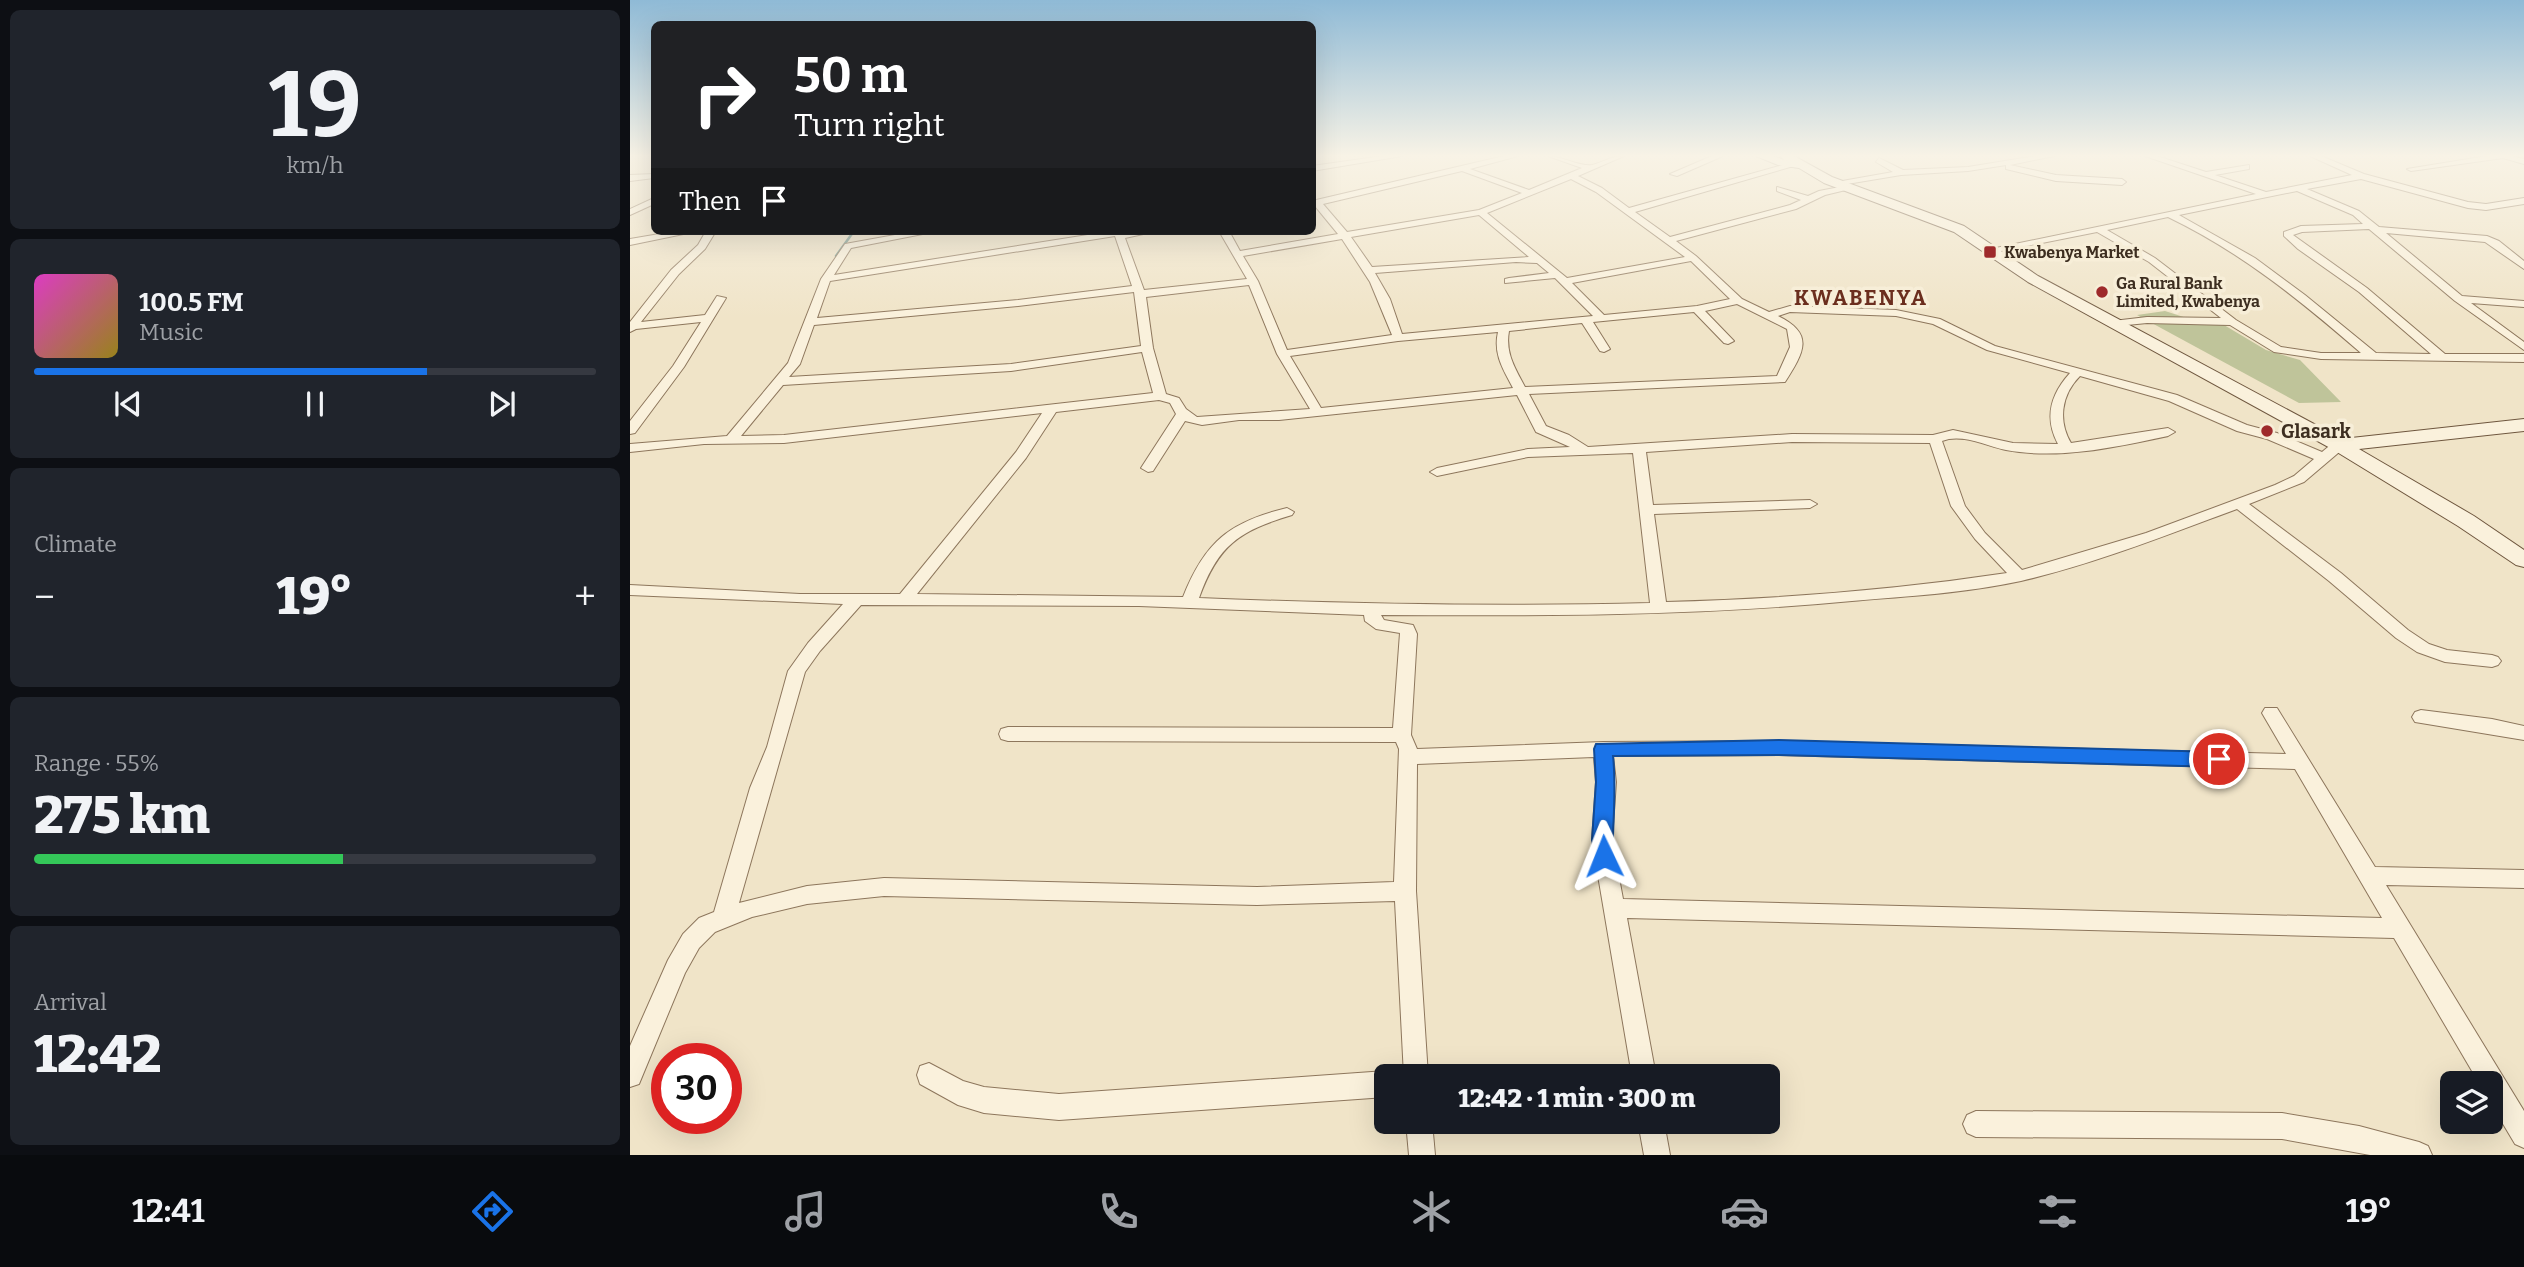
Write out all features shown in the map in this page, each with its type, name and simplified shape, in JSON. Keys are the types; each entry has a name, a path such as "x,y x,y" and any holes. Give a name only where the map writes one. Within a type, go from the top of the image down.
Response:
{"main road":[{"path":"1911,210 1942,221 2034,279 2117,323 2332,451 2466,521 2524,560"},
{"path":"2332,451 2524,425"}],"street":[{"path":"1322,210 1347,236 1371,270 1394,321 1398,338"},
{"path":"1239,254 1487,210"},
{"path":"1668,240 1782,210"},
{"path":"1991,250 2195,210"},
{"path":"2351,210 2459,299 2524,347"},
{"path":"1182,415 1208,421 1520,391 1780,379 1794,355 1797,337 1792,327 1738,301 1693,258 1628,211"},
{"path":"1481,212 1561,278 1601,318"},
{"path":"2171,215 2224,242 2272,273 2372,356"},
{"path":"2442,357 2363,289 2301,247 2287,234 2301,229 2375,228 2487,239 2524,266"},
{"path":"2099,229 2152,260 2232,322 2269,346 2289,353 2524,358"},
{"path":"630,242 670,235"},
{"path":"632,327 675,272 702,247 709,235"},
{"path":"731,439 794,364 826,279 848,246 910,235"},
{"path":"826,279 1106,235"},
{"path":"1120,235 1139,291 1147,348 1160,396"},
{"path":"1227,235 1253,281 1283,354 1317,411"},
{"path":"1516,259 1528,251"},
{"path":"1509,281 1561,278 1693,258"},
{"path":"1371,270 1516,259 1539,260"},
{"path":"810,322 1253,281"},
{"path":"630,430 678,367 706,318 721,298"},
{"path":"2459,299 2524,304"},
{"path":"1283,354 1398,338 1698,309 1738,301"},
{"path":"1698,309 1728,341"},
{"path":"1769,315 1790,309 1896,313 1920,317 1944,324 1984,345 2173,398 2242,428 2332,451"},
{"path":"632,327 706,318"},
{"path":"1585,319 1604,349"},
{"path":"2117,323 2147,320 2232,322"},
{"path":"1504,328 1501,352 1541,429 1564,438 1585,451"},
{"path":"782,380 1000,368 1090,359 1147,348"},
{"path":"2066,447 2055,423 2057,410 2069,380 2077,373"},
{"path":"630,448 704,440 770,440 1160,396 1175,401 1182,415"},
{"path":"904,600 1021,455 1051,410"},
{"path":"1148,468 1182,415"},
{"path":"1437,472 1513,455 1792,438 1935,439 1938,436 1958,436 2015,447 2066,447 2105,445 2168,432"},
{"path":"1935,439 1958,506 1980,536 2018,576"},
{"path":"1639,449 1660,609"},
{"path":"634,594 856,600 1189,603 1372,610 1660,609 1843,598 2018,576 2151,536 2240,504 2299,479 2332,451"},
{"path":"1645,510 1810,504"},
{"path":"2240,504 2423,648 2445,656 2493,661"},
{"path":"1189,603 1199,573 1217,545 1244,526 1287,512"},
{"path":"724,916 797,671 814,647 856,600"},
{"path":"1372,610 1373,621 1407,629 1409,634 1405,746 1405,891 1415,1064"},
{"path":"2271,713 2524,1135"},
{"path":"2421,717 2524,733"},
{"path":"1008,734 1405,746 1792,748 2300,762"},
{"path":"1603,749 1606,782 1602,840 1606,873 1616,908 1642,1064"},
{"path":"2369,876 2524,879"},
{"path":"630,1074 683,954 698,932 724,916 807,895 884,887 1257,896 1405,891"},
{"path":"1616,908 2401,928"},
{"path":"929,1075 958,1092 984,1100 1059,1107 1374,1085"},
{"path":"1976,1124 2282,1126 2360,1139 2419,1155"},
{"path":"1420,1134 1422,1155"},
{"path":"1653,1134 1657,1155"}],"green space":[{"path":"2165,311 2199,322 2224,325 2266,350 2300,360 2341,402 2299,403 2137,315"}],"waterway":[{"path":"836,256 851,235"}],"place":[{"name":"Kwabenya Market","path":"1990,252"},
{"name":"Ga Rural Bank Limited, Kwabenya","path":"2102,292"},
{"name":"Glasark","path":"2267,431"}],"district":[{"name":"KWABENYA","path":"1861,298"}],"route":[{"path":"1604,856 1602,840 1606,782 1603,749 1779,748 2219,759"}]}
